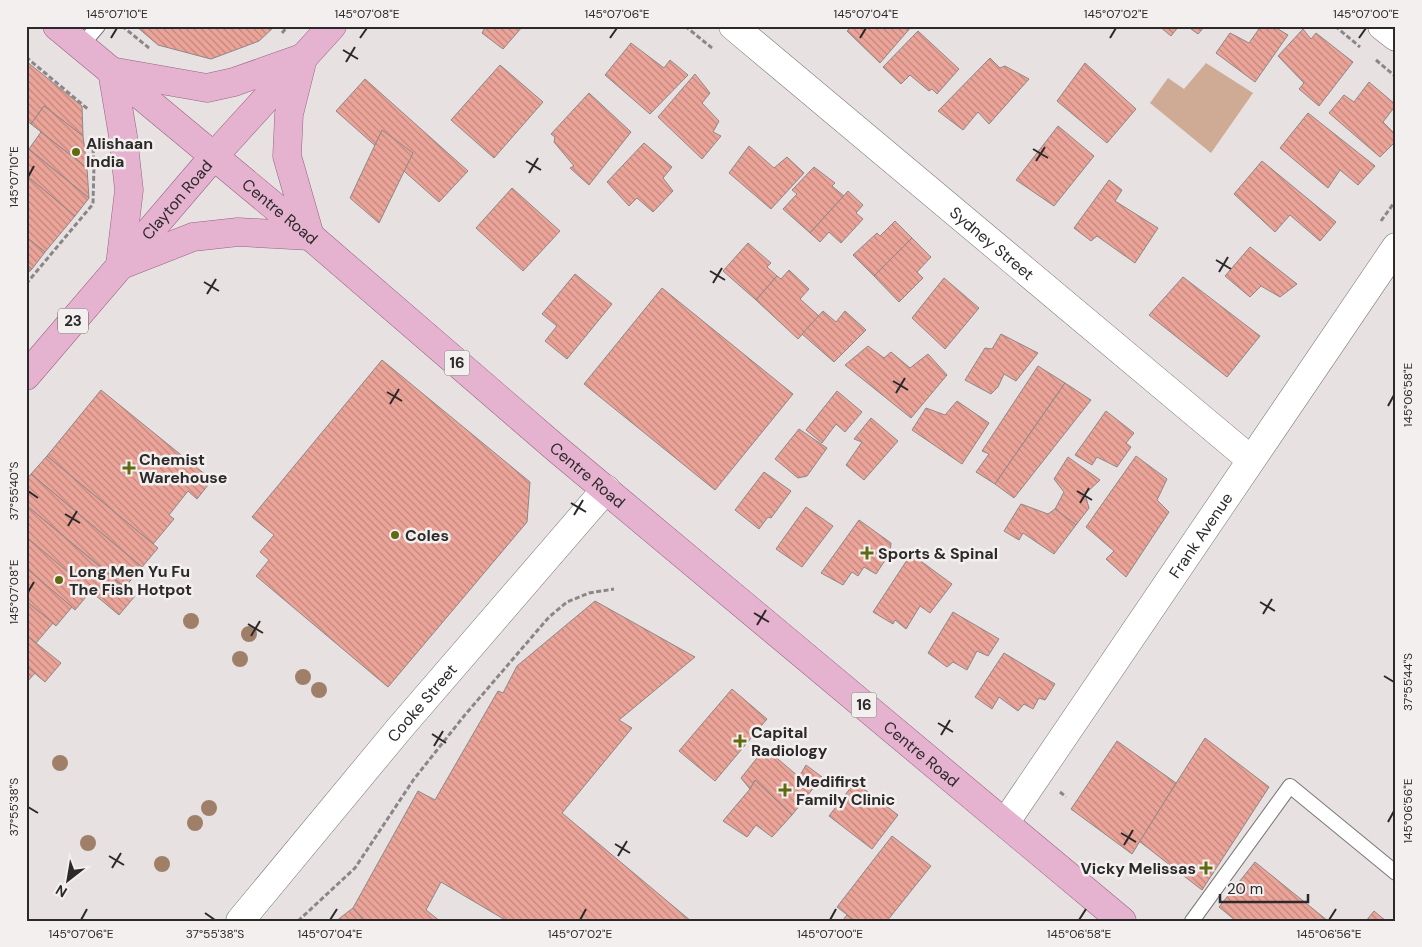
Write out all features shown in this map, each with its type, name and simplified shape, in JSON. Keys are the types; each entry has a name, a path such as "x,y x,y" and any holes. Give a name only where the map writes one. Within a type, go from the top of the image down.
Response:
{"main road":[{"name":"Centre Road","path":"57,26 90,36 112,71 310,236 606,489 1122,921"},
{"name":"Clayton Road","path":"26,376 214,156 332,26"},
{"path":"303,58 290,114 287,156 310,236 238,232 193,237 120,265 129,190 123,136 112,71 207,88 234,82 303,58"}],"street":[{"name":"Sydney Street","path":"733,26 1250,459"},
{"path":"1382,26 1396,37"},
{"name":"Frank Avenue","path":"1005,823 1250,459 1396,247"},
{"name":"Cooke Street","path":"240,921 399,729 606,489"}],"lane":[{"path":"1192,921 1290,786 1396,873"}],"path":[{"path":"26,57 90,111"},
{"path":"26,284 93,204 94,165 92,138"},
{"path":"94,165 100,166"},
{"path":"298,921 355,868 414,779 464,716 549,617 568,602 589,593 614,589"}],"shaded area":[{"path":"1206,63 1253,93 1211,153 1150,103 1168,78 1184,89"}],"building":[{"path":"136,26 275,26 259,41 211,59 158,45"},
{"path":"486,26 523,26 503,49 482,33"},
{"path":"852,26 912,26 880,63 847,31"},
{"path":"1159,26 1179,26 1171,36"},
{"path":"1187,26 1205,26 1198,34"},
{"path":"1261,26 1273,26 1288,35 1255,82 1216,53 1230,33 1249,43"},
{"path":"1303,29 1311,39 1316,33 1353,62 1319,106 1299,89 1304,83 1278,56"},
{"path":"918,31 959,69 937,94 932,89 929,91 910,75 901,84 883,67"},
{"path":"631,43 664,68 670,60 688,75 650,114 605,75"},
{"path":"990,58 1000,68 1005,66 1029,79 989,124 978,112 963,130 938,111"},
{"path":"26,61 82,106 83,136 44,106 31,124 26,120"},
{"path":"1085,63 1136,109 1107,143 1057,101"},
{"path":"500,65 543,102 494,158 451,120"},
{"path":"695,74 710,93 702,103 719,121 713,132 721,136 702,159 658,117"},
{"path":"365,79 468,171 439,202 336,111"},
{"path":"1369,82 1396,105 1383,122 1396,135 1396,141 1380,157 1329,113 1344,95 1354,102"},
{"path":"589,93 631,132 589,185 570,168 574,166 554,142 555,137 551,134"},
{"name":"Alishaan India","path":"44,106 83,136 87,168 31,124"},
{"path":"1308,113 1375,166 1358,185 1340,170 1328,188 1280,148"},
{"path":"1058,126 1094,156 1054,206 1016,180"},
{"path":"382,130 413,153 379,223 350,198"},
{"path":"41,132 87,168 89,198 29,149"},
{"path":"644,143 672,167 663,178 673,191 653,212 637,198 629,206 607,182"},
{"path":"749,146 774,168 787,157 804,173 771,209 729,173"},
{"path":"26,147 89,198 75,216 26,175"},
{"path":"1262,161 1336,222 1320,241 1290,215 1275,232 1234,194"},
{"path":"814,167 835,183 832,186 844,196 810,233 783,209 797,194 792,190"},
{"path":"26,175 75,216 45,252 26,237"},
{"path":"1109,180 1122,190 1115,201 1158,228 1135,263 1097,236 1091,241 1074,228"},
{"path":"512,188 560,231 523,271 476,228"},
{"path":"848,191 863,205 856,213 863,219 841,243 829,232 820,242 810,233"},
{"path":"895,221 912,238 874,276 853,255 877,233 880,236"},
{"path":"26,237 45,252 32,269 26,265"},
{"path":"912,238 931,257 917,272 923,278 899,302 874,276"},
{"path":"748,243 771,263 767,267 777,276 756,300 723,271"},
{"path":"1250,247 1297,284 1280,297 1261,286 1250,297 1225,276"},
{"path":"26,265 32,269 26,275"},
{"path":"789,270 809,289 800,299 819,316 798,339 756,300 777,276 781,279"},
{"path":"575,274 612,304 567,359 545,341 557,326 542,314"},
{"path":"1183,277 1260,336 1227,377 1149,315"},
{"path":"944,278 979,308 945,349 912,318"},
{"path":"662,288 793,394 715,490 584,384"},
{"path":"823,311 836,322 845,311 866,330 834,362 802,334"},
{"path":"1001,334 1038,353 1016,381 1004,374 998,387 991,394 965,380 985,348 992,349"},
{"path":"868,346 884,358 891,352 910,368 928,354 947,375 911,418 845,365"},
{"path":"382,360 530,482 527,522 388,687 256,576 269,560 260,552 274,535 252,517"},
{"path":"1038,366 1065,383 995,484 976,472 989,454 982,451"},
{"path":"1065,383 1091,400 1014,498 995,484"},
{"name":"Chemist Warehouse","path":"101,390 212,480 197,499 188,491 169,515 174,519 153,544 47,456"},
{"path":"837,391 862,412 845,432 836,424 822,443 806,430"},
{"path":"957,401 989,423 962,464 912,430 926,408 945,415"},
{"path":"1106,411 1134,433 1126,443 1131,447 1117,467 1097,457 1092,465 1075,455"},
{"path":"871,418 898,441 864,480 846,465 862,442 854,439"},
{"path":"799,429 827,448 807,476 798,478 775,459"},
{"path":"47,456 158,548 142,567 31,474"},
{"path":"1136,456 1167,479 1157,500 1169,512 1126,577 1106,559 1114,551 1086,527"},
{"path":"1068,457 1100,480 1085,494 1089,508 1076,525 1055,509 1064,492 1054,479"},
{"path":"764,472 791,491 771,518 768,517 759,529 735,510"},
{"path":"31,474 142,567 125,587 26,505 26,480"},
{"path":"1021,504 1048,514 1055,509 1076,525 1054,554 1023,533 1019,540 1004,531"},
{"path":"26,505 135,596 119,615 26,537"},
{"path":"806,507 833,526 802,567 776,549"},
{"path":"859,520 891,543 890,553 876,574 864,567 858,576 852,572 843,585 821,573"},
{"name":"Long Men Yu Fu The Fish Hotpot","path":"26,537 91,591 75,610 26,568"},
{"path":"911,554 952,584 930,613 920,606 906,629 895,620 893,624 873,612"},
{"path":"26,568 72,607 56,626 26,601"},
{"path":"26,601 53,623 36,643 26,635"},
{"path":"595,601 695,657 619,720 632,728 562,813 691,921 507,921 441,882 426,910 440,921 364,921 353,908 418,791 435,800 498,691 503,693 517,666"},
{"path":"953,612 999,639 988,656 977,651 967,670 953,662 947,667 928,653"},
{"path":"26,635 61,663 45,682 26,666"},
{"path":"1004,653 1055,684 1045,700 1039,698 1033,709 1024,704 1018,711 999,697 992,709 975,697"},
{"path":"26,666 35,673 26,683"},
{"path":"732,689 767,719 715,781 679,751"},
{"path":"1205,738 1269,787 1202,890 1139,841"},
{"path":"1117,741 1176,783 1132,854 1071,809"},
{"path":"765,748 799,777 806,765 822,777 792,815 755,780 750,789 741,778"},
{"path":"755,780 792,815 772,837 756,825 747,837 723,821 750,789"},
{"path":"855,782 898,815 872,849 829,816"},
{"path":"892,836 931,866 887,921 855,921 837,907"},
{"path":"1255,862 1328,921 1236,921 1219,907"},
{"path":"353,908 364,921 336,921"},
{"path":"1374,911 1386,921 1366,921"},
{"path":"847,915 855,921 842,921"}],"place":[{"name":"Alishaan India","path":"76,152"},
{"name":"Chemist Warehouse","path":"129,468"},
{"name":"Coles","path":"395,535"},
{"name":"Sports & Spinal","path":"867,553"},
{"name":"Long Men Yu Fu The Fish Hotpot","path":"59,580"},
{"name":"Capital Radiology","path":"740,741"},
{"name":"Medifirst Family Clinic","path":"785,790"},
{"name":"Vicky Melissas","path":"1206,868"}]}
